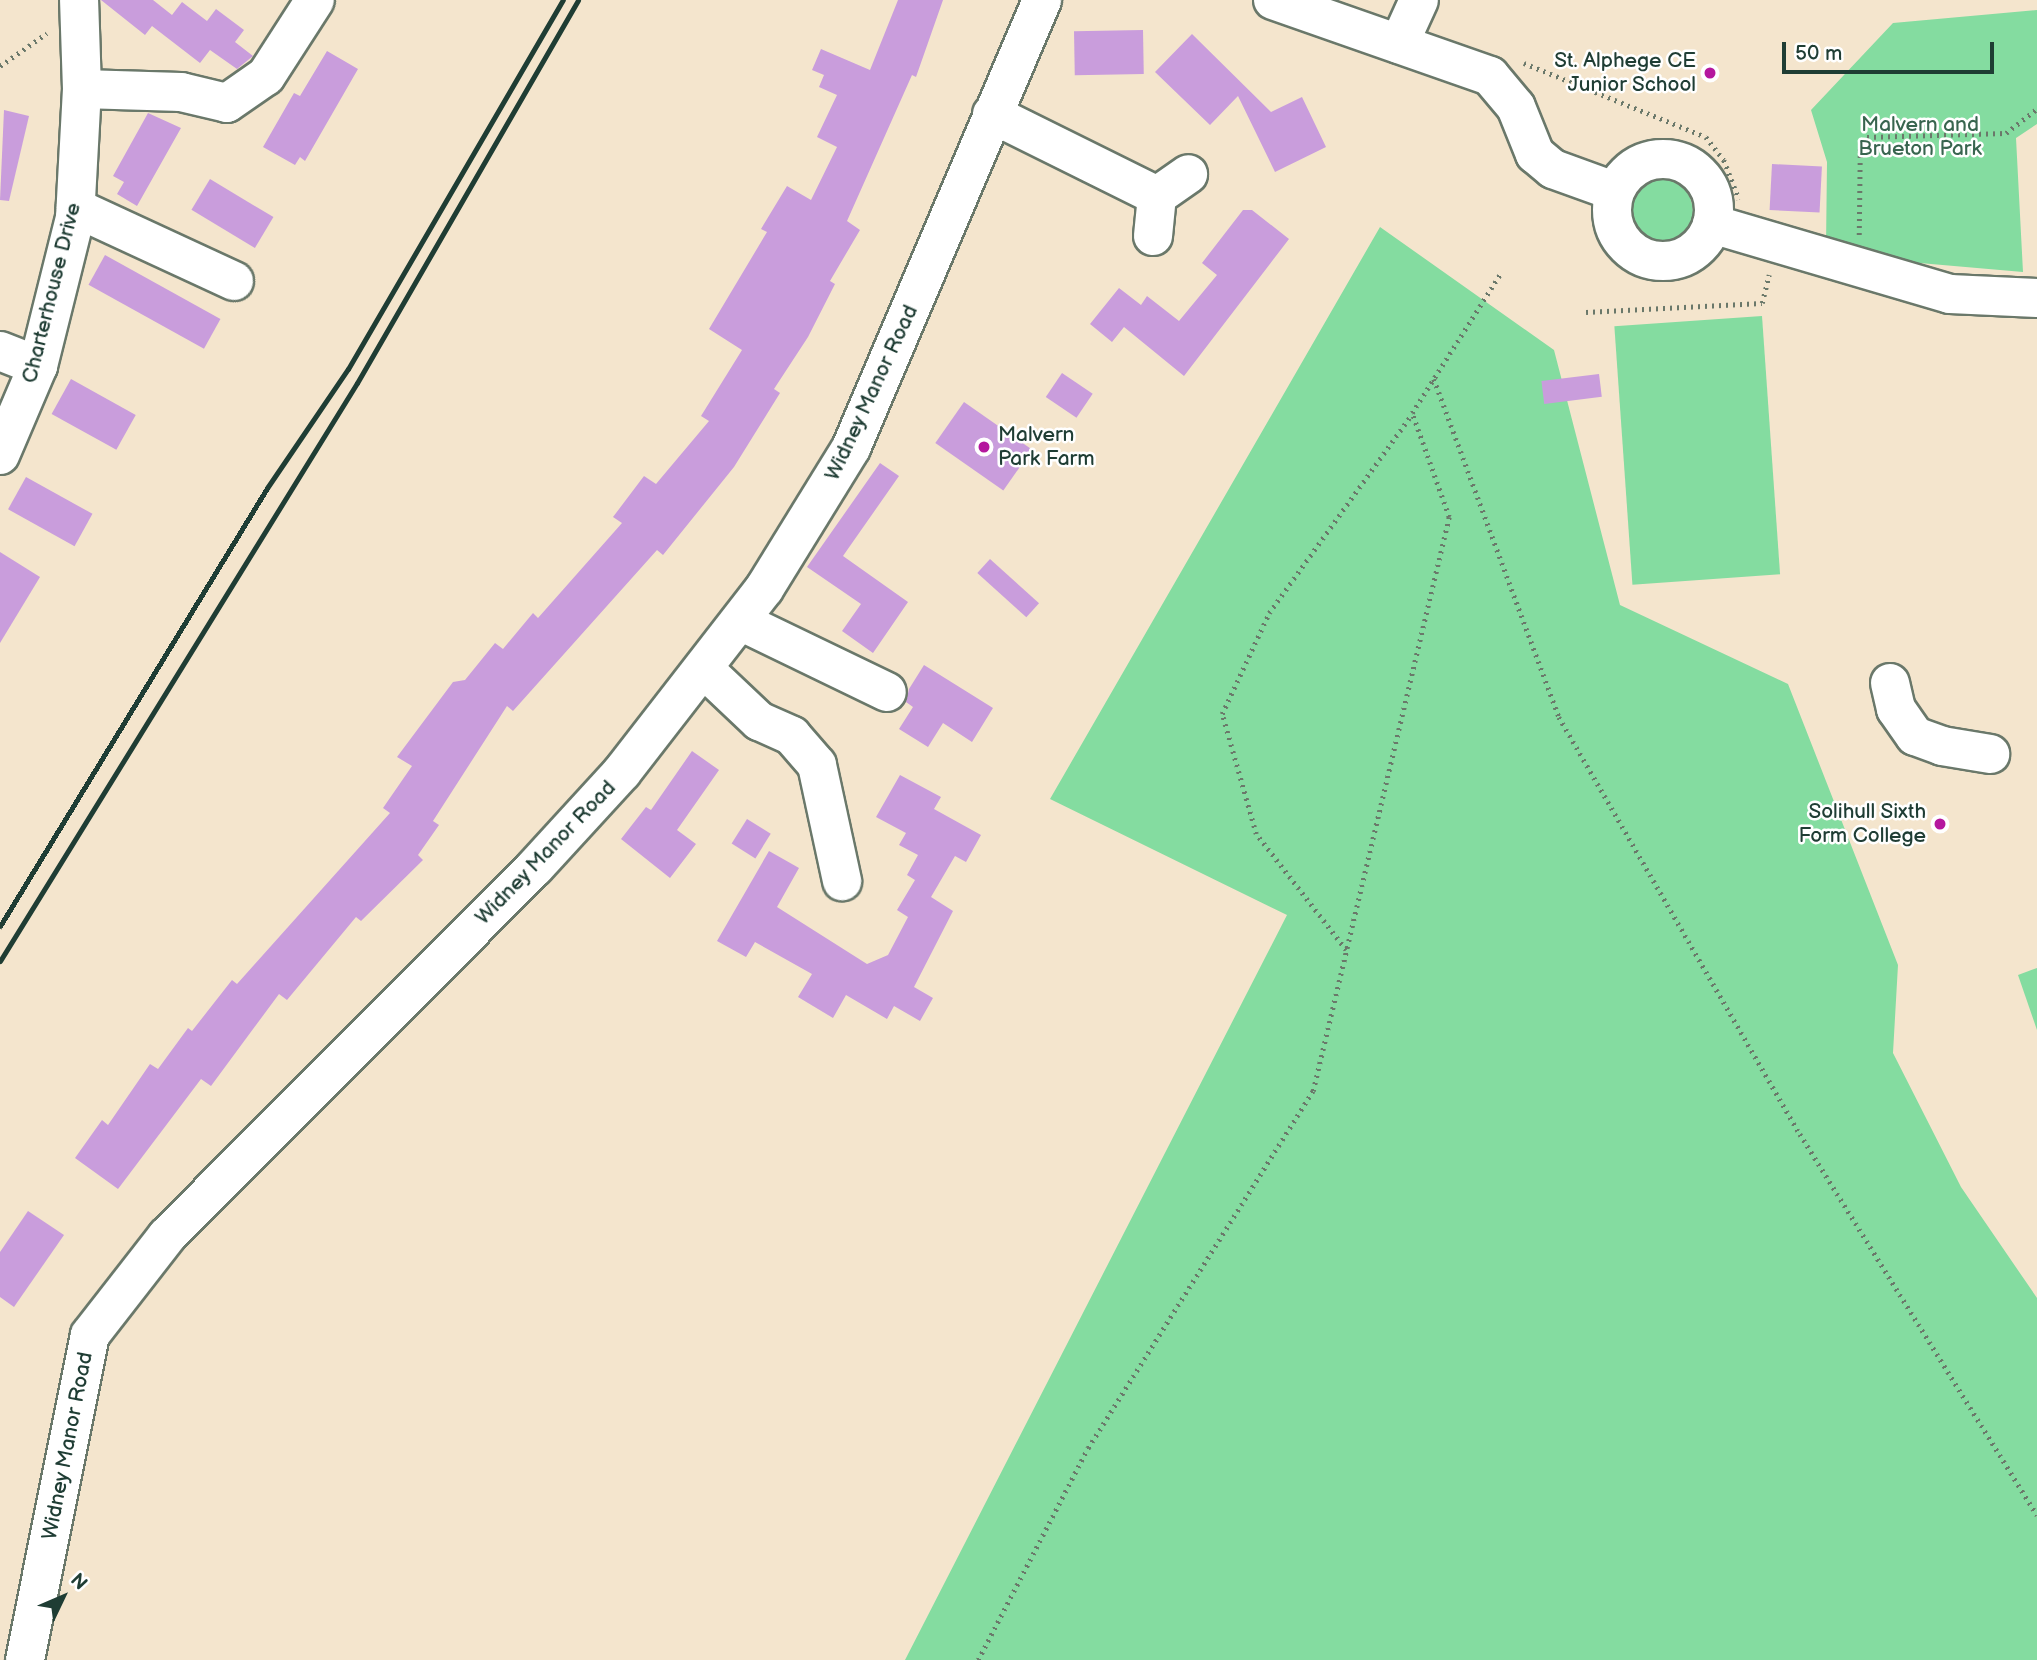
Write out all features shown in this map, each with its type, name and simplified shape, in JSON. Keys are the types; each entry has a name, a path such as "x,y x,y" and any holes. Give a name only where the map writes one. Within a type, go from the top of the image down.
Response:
{"street":[{"name":"Charterhouse Drive","path":"0,455 38,366 76,208 82,89 79,0"},
{"path":"82,89 181,92 227,103 266,76 315,0"},
{"name":"Widney Manor Road","path":"25,1660 90,1335 167,1236 536,867 622,772 740,621 806,528 851,448 1042,0"},
{"path":"1273,0 1490,76 1516,107 1535,154 1553,169 1614,191"},
{"path":"1399,44 1419,0"},
{"path":"992,114 1157,196"},
{"path":"1729,217 1682,258 1652,260 1632,250 1617,234 1612,220 1614,191 1623,176 1653,159 1687,164 1729,217 1859,268 1950,294 2037,298"},
{"path":"1153,236 1157,196 1188,174"},
{"path":"76,208 234,281"},
{"path":"0,351 38,366"},
{"path":"740,621 887,692"},
{"path":"704,669 759,721 792,736 817,765 842,881"},
{"path":"1890,683 1896,709 1915,736 1942,746 1990,754"}],"path":[{"path":"1514,59 1706,137 1724,160 1729,217"},
{"path":"1859,268 1860,148 1867,137 2006,133 2037,109"},
{"path":"1586,312 1762,303 1771,265"},
{"path":"1346,950 1256,834 1222,713 1269,613 1412,413 1501,273"},
{"path":"1433,379 1559,717 1800,1135 2037,1515"},
{"path":"978,1660 1088,1448 1312,1091 1450,517 1412,413"}],"green space":[{"name":"Malvern and Brueton Park","path":"2037,10 2037,124 2016,138 2023,272 1885,260 1826,246 1827,162 1811,110 1893,23"},
{"path":"1657,176 1677,182 1687,192 1693,212 1687,232 1677,242 1657,248 1637,242 1627,232 1621,212 1627,192 1637,182"},
{"path":"1380,227 1554,350 1620,605 1788,684 1898,965 1893,1053 1961,1187 2037,1298 2037,1660 905,1660 1287,915 1050,799"},
{"path":"1762,316 1780,574 1632,585 1614,326"},
{"path":"2037,968 2037,1030 2018,975"}],"building":[{"path":"101,0 153,0 172,15 182,2 207,21 216,9 244,30 235,42 253,56 237,69 210,50 200,63 152,26 145,35"},
{"path":"898,0 943,0 916,77 912,75 847,221 860,230 830,281 835,284 808,337 774,389 780,393 734,467 663,555 657,550 513,711 507,706 433,821 439,825 418,855 423,860 361,921 356,917 287,1000 279,994 211,1086 201,1079 118,1189 75,1158 102,1120 108,1125 150,1064 158,1069 188,1028 192,1031 232,980 237,984 390,813 383,808 412,766 397,757 453,682 465,680 495,643 503,649 533,613 538,618 622,523 613,517 644,476 656,484 709,421 701,416 742,350 709,329 767,232 761,229 787,186 811,200 837,147 817,137 837,95 819,87 824,75 812,70 821,49 870,70"},
{"path":"1143,30 1144,74 1075,75 1074,31"},
{"path":"1192,34 1271,112 1302,97 1326,147 1275,172 1238,96 1210,125 1155,72"},
{"path":"327,51 358,69 305,161 300,157 295,165 263,147 294,93 300,96"},
{"path":"4,110 29,116 9,201 0,200"},
{"path":"148,113 181,128 137,206 117,194 124,182 113,176"},
{"path":"1772,164 1822,167 1820,213 1770,210"},
{"path":"210,179 273,217 255,248 191,210"},
{"path":"1243,210 1252,210 1289,239 1184,376 1124,327 1112,342 1090,324 1119,288 1141,305 1147,296 1179,321 1217,275 1202,263"},
{"path":"105,255 220,319 204,349 89,285"},
{"path":"1062,373 1093,394 1076,418 1046,397"},
{"path":"1599,374 1602,397 1544,404 1541,381"},
{"path":"71,379 136,415 116,450 52,414"},
{"name":"Malvern Park Farm","path":"964,402 1032,450 1003,491 935,443"},
{"path":"880,463 899,476 843,556 908,602 873,653 842,631 861,604 807,567"},
{"path":"26,477 92,514 75,546 8,509"},
{"path":"0,552 40,577 0,643"},
{"path":"990,559 1039,603 1026,617 977,573"},
{"path":"924,665 993,708 972,742 943,723 928,747 899,729 913,707 906,702 909,689"},
{"path":"692,751 719,770 677,830 696,844 670,878 621,839 646,807 651,810"},
{"path":"900,775 941,797 934,809 981,835 966,862 955,856 931,897 953,911 914,987 933,998 920,1021 894,1006 887,1019 846,995 833,1018 798,997 812,974 755,942 746,957 717,941 769,851 799,868 777,907 867,964 888,955 908,917 897,910 915,880 907,875 918,855 899,845 906,833 876,817"},
{"path":"747,819 771,834 755,858 732,844"},
{"path":"28,1211 64,1235 14,1307 0,1297 0,1252"}],"railway":[{"path":"0,926 267,488 348,369 563,0"},
{"path":"0,961 357,383 578,0"}],"place":[{"name":"St. Alphege CE Junior School","path":"1710,73"},
{"name":"Malvern Park Farm","path":"984,447"},
{"name":"Solihull Sixth Form College","path":"1940,824"}]}
